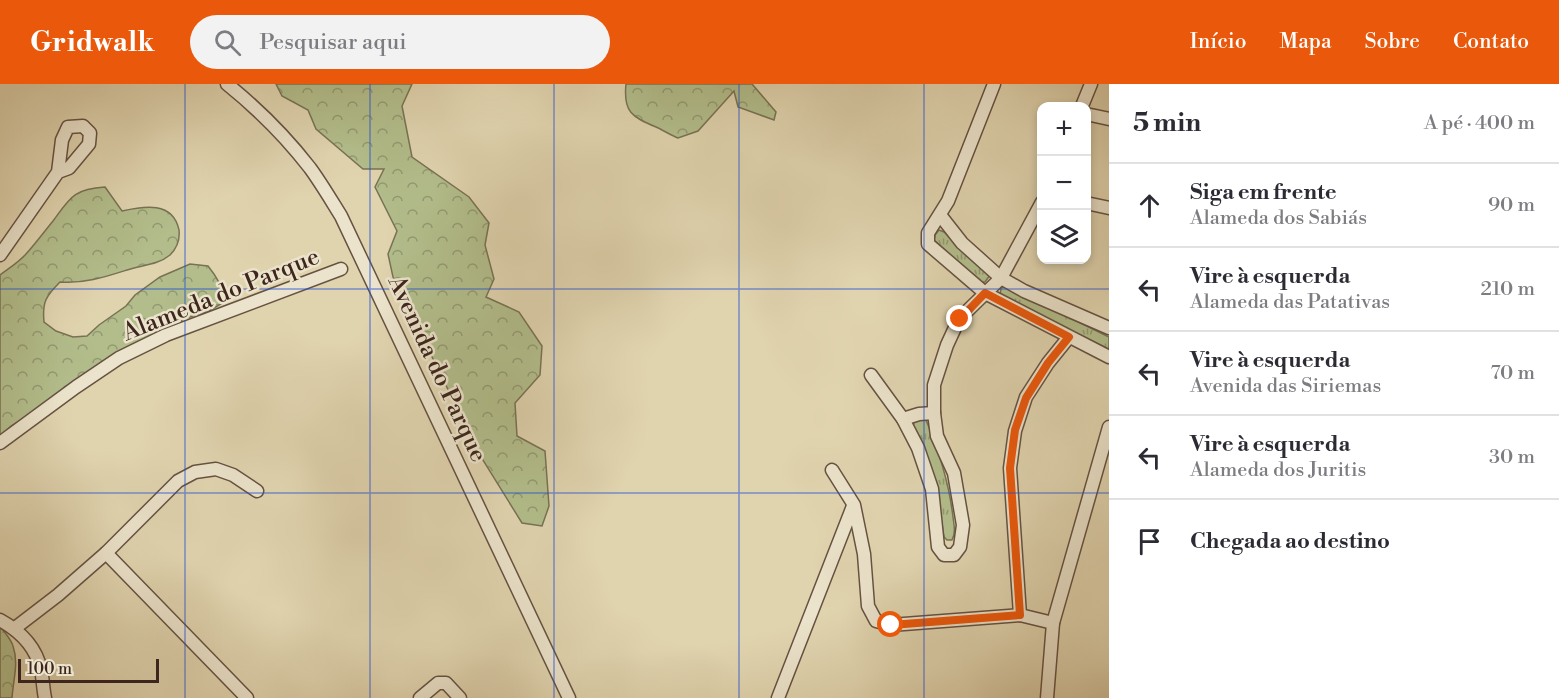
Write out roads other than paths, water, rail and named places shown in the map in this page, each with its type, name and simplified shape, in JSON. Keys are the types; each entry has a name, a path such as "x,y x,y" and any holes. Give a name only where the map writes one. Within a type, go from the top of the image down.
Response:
{"street":[{"name":"Avenida do Parque","path":"227,84 276,129 311,169 341,216 569,698"},
{"path":"994,84 948,201 928,233 928,243 985,293 1109,357"},
{"path":"1084,102 1091,84"},
{"path":"1091,115 1109,119"},
{"path":"0,255 58,172"},
{"path":"1091,204 1109,208"},
{"path":"871,375 903,419 918,448 932,489 938,547 944,555 954,555 960,547 963,525 954,473 937,436 934,385 946,345 960,319 1001,278 1037,210"},
{"path":"940,215 962,243 1001,278 1024,291 1109,328"},
{"name":"Alameda do Parque","path":"0,443 119,358 166,335 341,269"},
{"path":"1020,615 1010,468 1015,430 1026,398 1048,363 1069,337"},
{"path":"903,419 919,414 934,413"},
{"path":"1047,698 1053,623 1109,427"},
{"path":"15,628 58,595 106,553 178,481 195,472 216,470 233,475 257,491"},
{"path":"832,470 854,505 864,554 868,606 876,621 891,625 1020,615 1053,623"},
{"path":"778,698 854,505"},
{"path":"106,553 247,698"},
{"path":"0,620 15,628 30,644 41,668 45,698"},
{"path":"420,698 438,683 446,683 460,698"}]}
